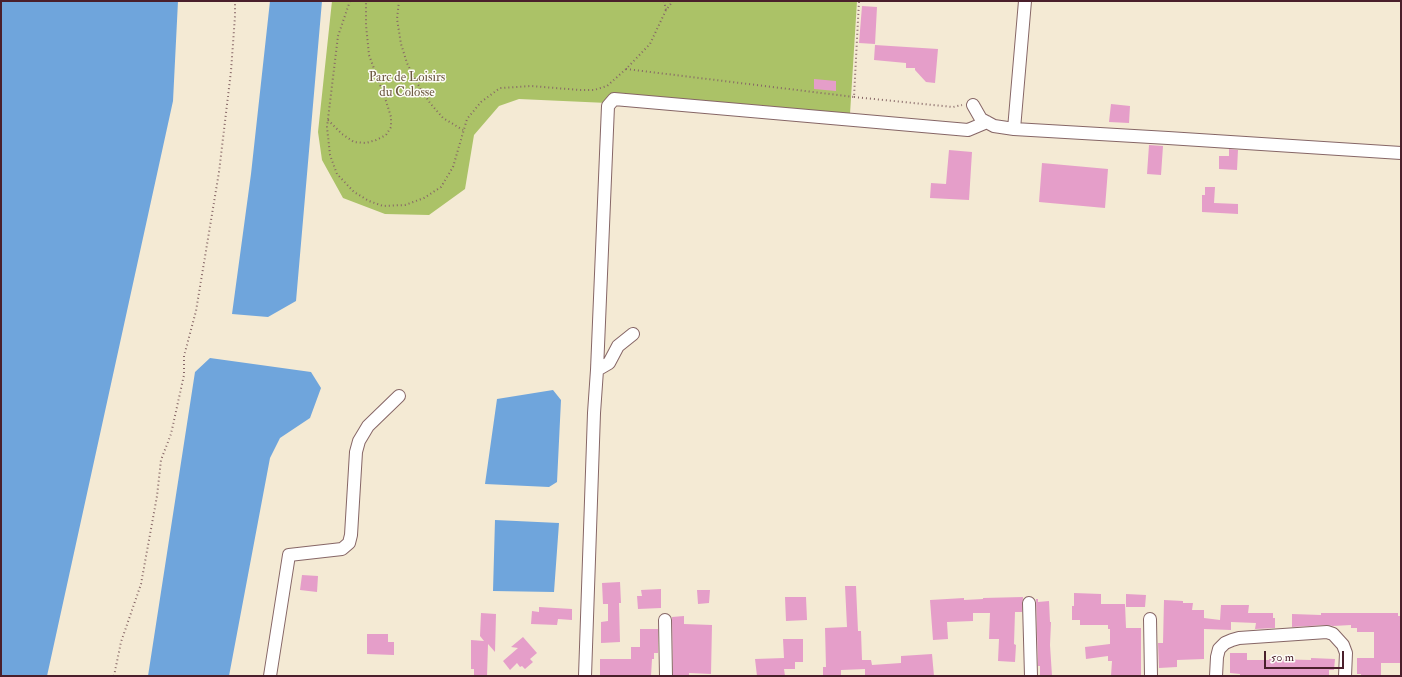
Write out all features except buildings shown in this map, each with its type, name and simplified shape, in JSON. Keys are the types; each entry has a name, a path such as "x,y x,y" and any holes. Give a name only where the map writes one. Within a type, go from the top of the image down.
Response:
{"street":[{"path":"1014,130 1026,1"},
{"path":"585,676 594,412 608,106 614,99 968,130 987,122"},
{"path":"969,104 981,119 994,126 1014,130 1161,137 1401,153"},
{"path":"597,370 609,363 618,346 633,334"},
{"path":"270,676 289,555 342,549 349,543 351,535 356,452 359,441 368,426 400,396"},
{"path":"1029,603 1031,676"},
{"path":"665,620 666,676"},
{"path":"1150,620 1151,676"},
{"path":"1216,676 1219,648 1232,640 1239,638 1327,632 1333,634 1343,645 1346,653 1345,676"}],"path":[{"path":"114,676 121,642 141,584 157,496 161,460 171,434 184,375 184,356 196,310 219,172 231,71 235,1"},
{"path":"350,1 338,36 327,126 330,155 337,174 354,192 369,201 383,206 405,205 424,198 441,187 453,167 467,119 481,102 500,88 530,86 594,90 607,86 650,44 666,10 673,1"},
{"path":"328,120 342,134 354,142 366,143 376,140 386,135 391,127 391,117 369,55 366,26 366,1"},
{"path":"399,1 397,19 401,44 407,63 417,83 430,103 443,118 464,130"},
{"path":"664,1 666,10"},
{"path":"854,96 859,1"},
{"path":"626,69 953,107 969,104"}],"green space":[{"name":"Parc de Loisirs du Colosse","path":"332,1 857,1 850,114 519,99 499,106 474,135 465,189 429,215 385,214 343,198 322,160 318,132"}],"water":[{"path":"1,1 178,1 173,101 47,676 1,676"},
{"path":"270,1 322,1 296,301 268,317 232,314 251,174"},
{"path":"210,358 311,372 321,388 310,418 280,438 270,458 229,676 148,676 195,372"},
{"path":"553,390 561,400 557,482 549,487 485,484 497,399"},
{"path":"495,520 559,523 554,592 493,591"}]}
